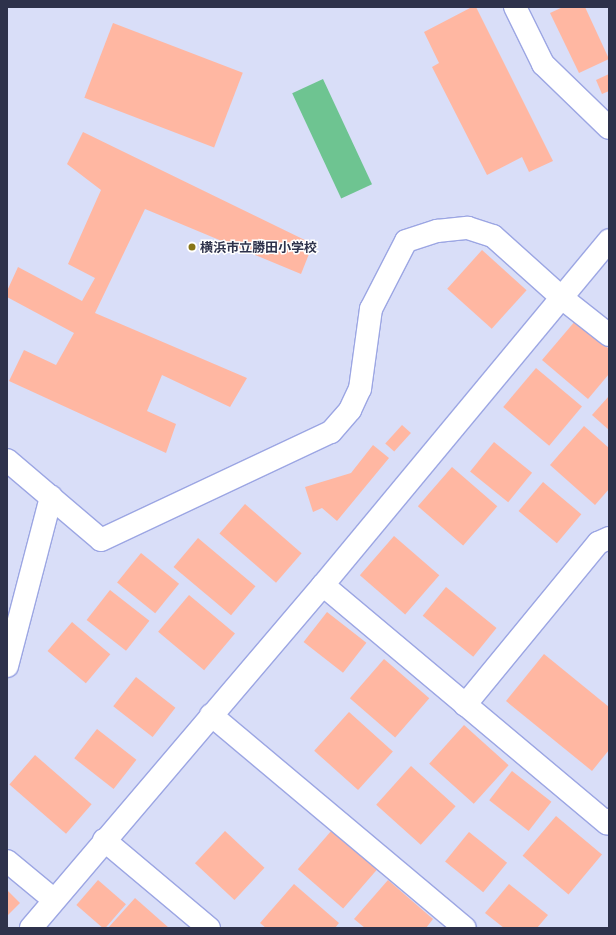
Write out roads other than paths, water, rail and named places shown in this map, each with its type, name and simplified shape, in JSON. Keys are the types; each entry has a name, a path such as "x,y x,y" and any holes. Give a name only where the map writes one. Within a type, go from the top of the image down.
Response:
{"street":[{"path":"515,7 543,64 609,128"},
{"path":"7,460 101,540 332,432 350,410 360,390 371,310 406,241 437,231 468,228 493,236 562,298 609,336"},
{"path":"31,928 53,899 323,585 609,240"},
{"path":"7,666 51,497"},
{"path":"465,705 598,544 609,538"},
{"path":"323,585 607,823 609,820"},
{"path":"211,715 465,928"},
{"path":"104,840 209,928"},
{"path":"7,861 53,899"}],"place":[{"name":"横浜市立勝田小学校","path":"192,247"}]}
